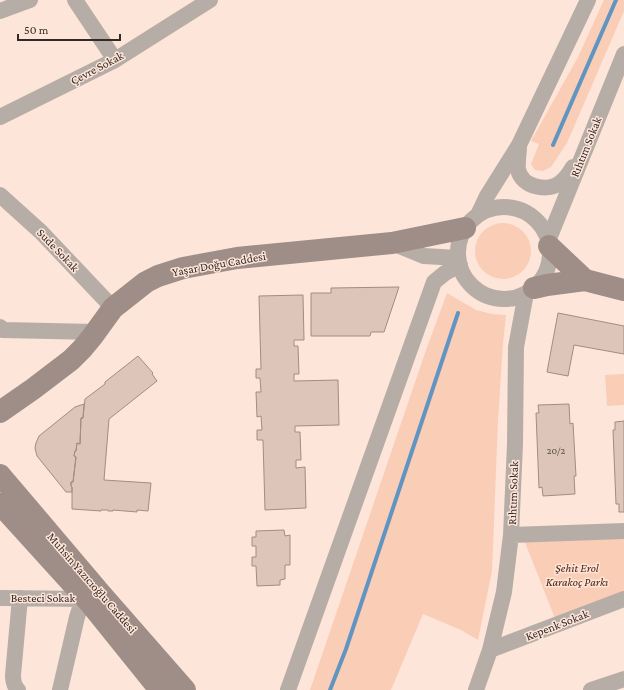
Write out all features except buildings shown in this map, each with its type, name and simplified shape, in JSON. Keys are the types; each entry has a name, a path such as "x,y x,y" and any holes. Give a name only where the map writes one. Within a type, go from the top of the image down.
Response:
{"street":[{"path":"0,11 30,0"},
{"path":"75,0 115,60"},
{"name":"Çevre Sokak","path":"0,117 115,60 210,0"},
{"path":"472,221 489,209 505,206 520,209 533,217 542,227 549,243 550,252 548,265 543,278 530,290 522,295 510,299 496,298 484,294 471,285 462,272 459,261 459,242 519,145 588,0"},
{"name":"Rıhtım Sokak","path":"549,243 624,54"},
{"path":"519,145 518,168 521,178 533,186 548,188 561,182 583,156"},
{"name":"Sude Sokak","path":"0,195 41,232 113,308"},
{"name":"Yaşar Doğu Caddesi","path":"0,412 33,389 70,360 82,349 113,308 146,282 158,276 183,268 238,258 392,243 472,221"},
{"path":"392,243 424,256 459,261"},
{"path":"549,243 585,280"},
{"path":"288,690 434,282 459,261"},
{"path":"530,290 547,285 585,280 624,290"},
{"name":"Rıhtım Sokak","path":"476,690 490,650 504,592 511,536 515,444 516,347 530,290"},
{"path":"0,327 3,330 95,332"},
{"name":"Muhsin Yazıcıoğlu Caddesi","path":"0,475 185,690"},
{"name":"Muhsin Yazıcıoğlu Caddesi","path":"0,504 86,598 158,689"},
{"path":"511,536 624,531"},
{"name":"Besteci Sokak","path":"0,598 86,598"},
{"path":"18,690 15,687 13,675 20,598"},
{"path":"60,690 77,617 81,605 86,598"},
{"name":"Kepenk Sokak","path":"490,650 624,599"},
{"path":"591,690 624,679"}],"green space":[{"path":"604,0 624,0 624,11 567,143 551,167 543,171 535,170 531,164 539,144 531,141 578,57"},
{"path":"503,223 514,225 523,231 529,240 531,251 529,262 523,271 514,277 503,279 492,277 483,271 477,262 475,251 477,240 483,231 492,225"},
{"path":"447,293 476,310 492,314 506,315 498,421 492,571 478,640 461,630 423,614 391,690 310,690 426,350"},
{"path":"624,374 624,405 607,406 605,375"},
{"name":"Şehit Erol Karakoç Parkı","path":"624,536 624,595 556,621 524,540"}],"waterway":[{"path":"553,145 616,0"},
{"path":"330,690 346,649 458,313"}]}
